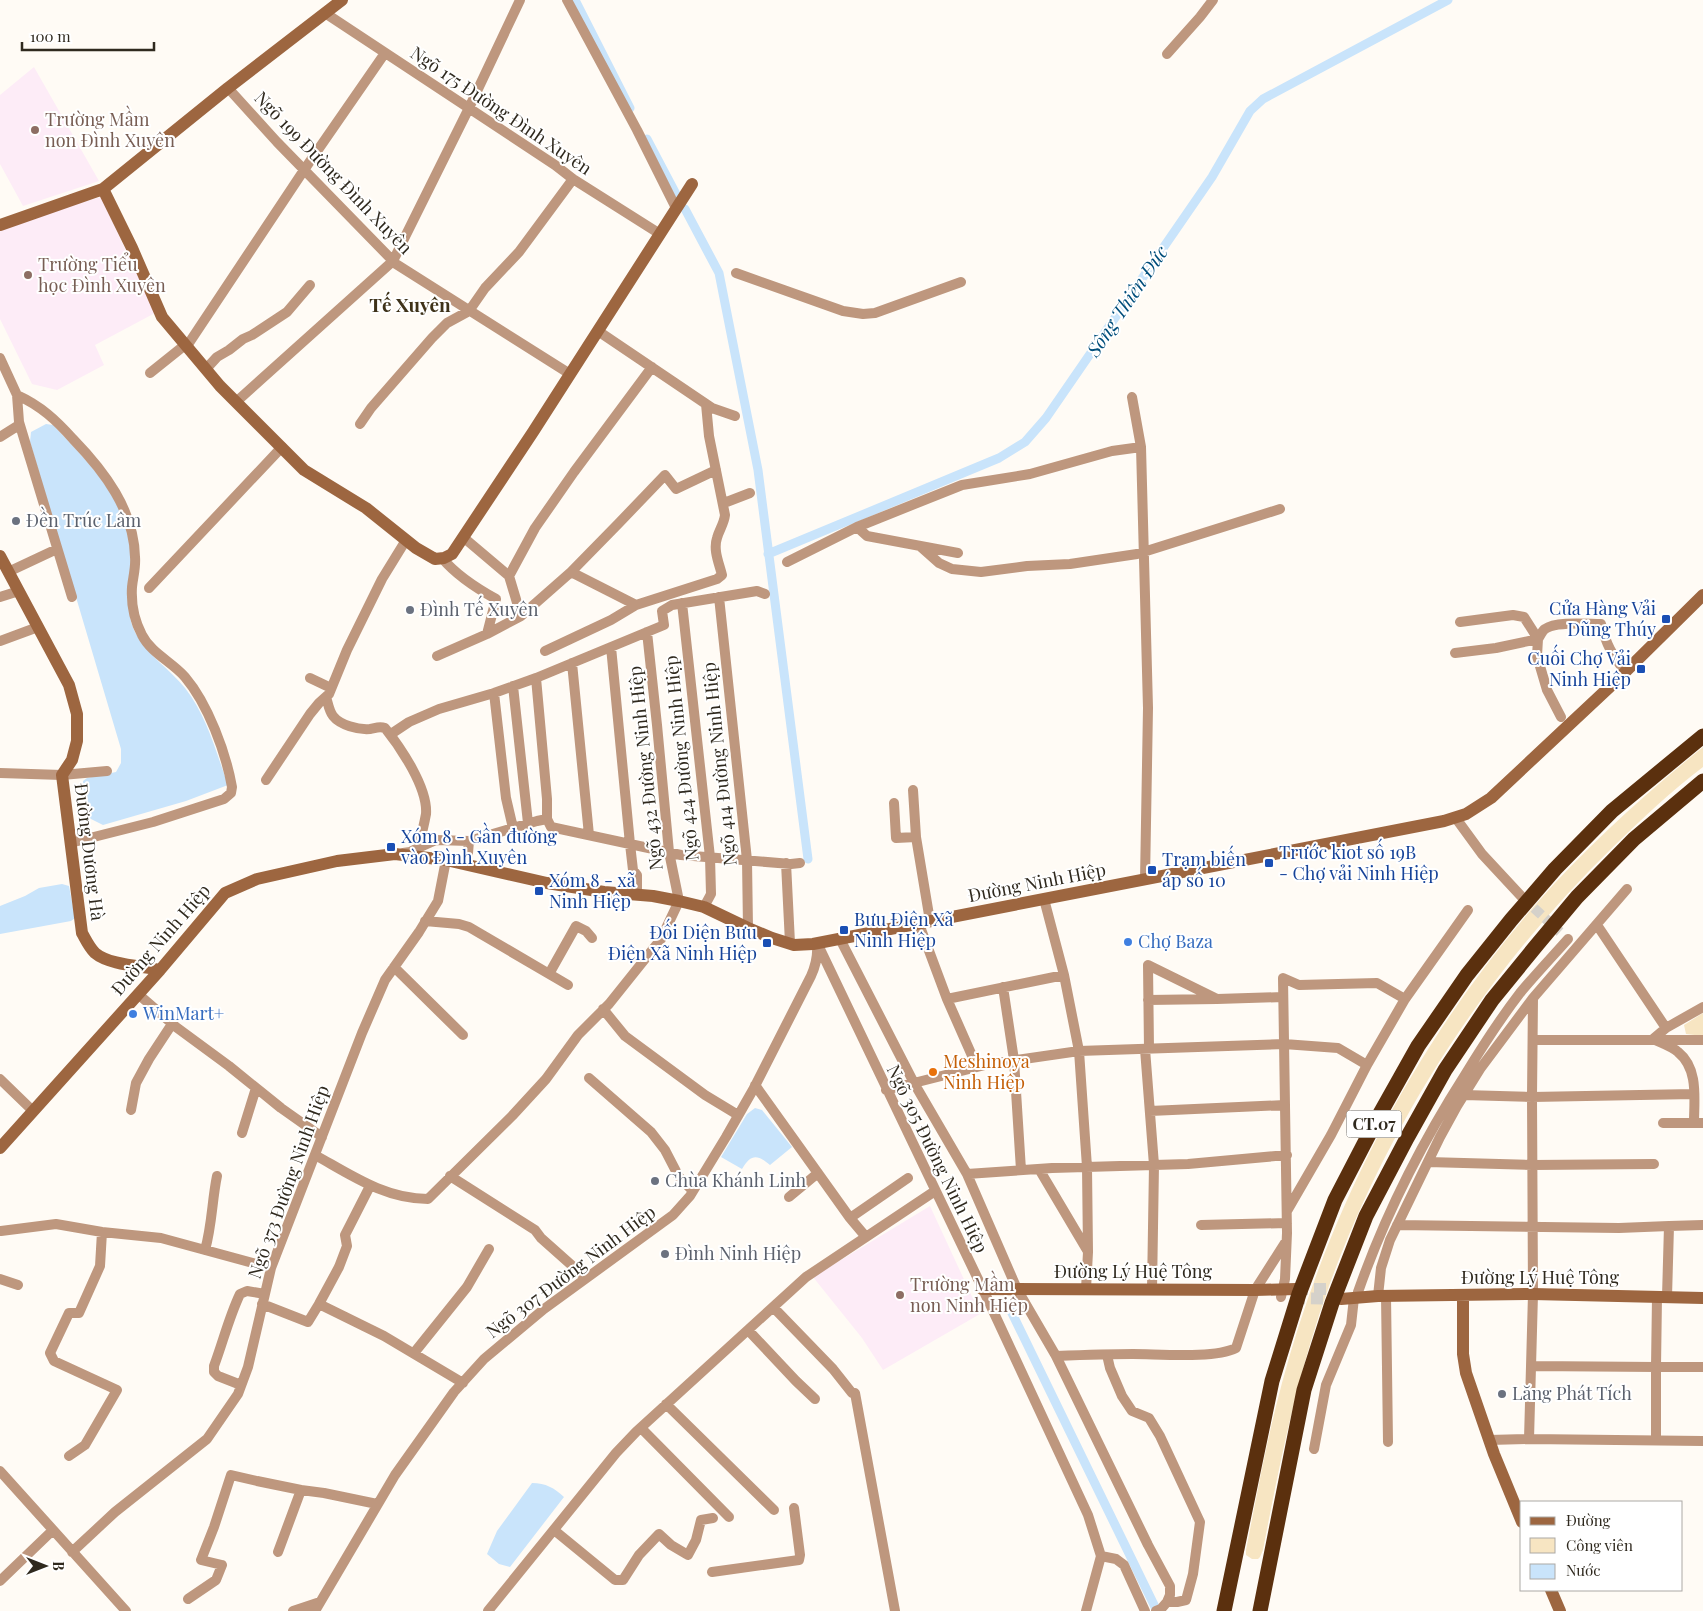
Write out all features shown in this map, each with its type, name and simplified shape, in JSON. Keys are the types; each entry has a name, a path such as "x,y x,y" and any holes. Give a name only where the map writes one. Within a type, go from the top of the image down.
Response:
{"highway":[{"name":"CT.07","path":"1224,1611 1272,1381 1299,1294 1335,1200 1377,1119 1418,1046 1467,975 1511,920 1555,869 1612,811 1703,736"},
{"name":"CT.07","path":"1260,1611 1304,1390 1332,1303 1366,1216 1407,1138 1450,1062 1492,1000 1536,946 1577,897 1634,839 1703,781"}],"main road":[{"path":"0,225 103,189 228,88 342,0"},
{"path":"103,189 132,248 162,317 206,369 304,470 366,508 416,548 435,559 452,554 463,538 692,184"},
{"name":"Đường Dương Hà","path":"0,556 69,685 77,714 77,741 72,760 62,775 82,933 97,954 112,961 160,970"},
{"name":"Đường Ninh Hiệp","path":"0,1148 160,970 225,893 257,879 337,861 394,854 446,860 547,883 679,901 704,907 748,928 794,945 817,944 1417,827 1466,814 1491,798 1626,671 1703,595"},
{"name":"Đường Lý Huệ Tông","path":"982,1289 1255,1290 1288,1293"},
{"name":"Đường Lý Huệ Tông","path":"1342,1294 1382,1296 1533,1294 1703,1298"},
{"path":"1463,1295 1463,1354 1466,1373 1489,1440 1520,1517"},
{"path":"1551,1591 1560,1611"}],"street":[{"path":"236,402 393,261 520,0"},
{"path":"566,0 632,121 676,208"},
{"path":"1167,54 1213,0"},
{"name":"Ngõ 175 Đường Đình Xuyên","path":"325,13 573,179 660,234"},
{"path":"150,373 186,345 385,53"},
{"name":"Ngõ 199 Đường Đình Xuyên","path":"228,88 304,170 393,261 570,374"},
{"path":"360,424 371,408 432,338 447,324 469,311 485,288 519,252 573,179"},
{"path":"736,273 843,311 864,314 875,313 961,282"},
{"path":"206,369 217,357 287,312 310,285"},
{"path":"598,331 712,408 735,416"},
{"path":"0,358 17,395 19,425 72,597"},
{"path":"508,576 541,520 574,472 652,367"},
{"path":"17,395 31,401 53,418 99,467 122,505 130,525 136,558 132,597 136,623 151,647 185,677 205,707 217,734 232,788 228,796 215,802 153,822 70,843"},
{"path":"1132,397 1141,447 1144,552 1148,708 1145,880"},
{"path":"545,651 611,620 636,605 717,579 722,575 715,549 717,538 723,526 725,515 724,503 706,416 706,404"},
{"path":"0,437 19,425"},
{"path":"149,588 282,447"},
{"path":"787,562 857,527 962,485 1030,474 1112,451 1141,447"},
{"path":"437,656 487,634 521,616 571,572 665,475 676,489 716,470"},
{"path":"724,503 750,493"},
{"path":"921,547 939,563 952,570 981,572 1026,566 1070,564 1144,552 1280,509"},
{"path":"857,527 867,536 958,554"},
{"path":"463,538 508,576 521,616"},
{"path":"266,780 310,714 329,692 347,650 382,579 406,540"},
{"path":"8,572 57,550"},
{"path":"442,558 450,568 476,588 496,599 487,634"},
{"path":"571,572 636,605"},
{"path":"0,597 19,591"},
{"path":"388,731 439,709 494,693 536,678 647,632 664,624 662,611 672,605 757,591 765,594"},
{"name":"Ngõ 414 Đường Ninh Hiệp","path":"719,597 747,860 748,928"},
{"name":"Ngõ 424 Đường Ninh Hiệp","path":"682,604 710,857 711,894 704,907"},
{"path":"1460,622 1513,615 1524,617 1538,639"},
{"path":"1561,717 1547,690 1537,656 1538,639 1545,629 1556,625 1578,623 1601,624 1605,640 1612,655 1626,671"},
{"path":"0,641 38,627"},
{"name":"Ngõ 432 Đường Ninh Hiệp","path":"647,632 658,725 669,852 679,901"},
{"path":"1454,653 1496,648 1538,639"},
{"path":"610,647 633,870 637,875 637,894"},
{"path":"572,663 589,835"},
{"path":"310,678 329,692 331,713 342,723 364,728 378,726 388,731 418,778 423,791 426,813 418,848"},
{"path":"536,678 547,799 547,819 551,826 681,855 786,863 800,862"},
{"path":"513,686 528,823"},
{"path":"494,693 506,798 513,828"},
{"path":"0,773 62,775 107,772"},
{"path":"913,790 924,923 947,999 978,1067"},
{"path":"894,803 896,838 916,837"},
{"path":"1455,818 1482,854 1521,896"},
{"path":"394,854 410,852 436,840 469,841 547,819"},
{"path":"466,865 469,841"},
{"name":"Ngõ 373 Đường Ninh Hiệp","path":"72,1552 115,1512 207,1439 238,1394 248,1367 271,1268 322,1137 385,980 438,901 446,860"},
{"path":"786,863 790,943"},
{"path":"1388,1442 1381,1268 1397,1225 1440,1137 1480,1069 1533,998 1627,889"},
{"path":"1044,899 1064,975 1080,1051 1087,1167 1088,1252 1086,1289"},
{"path":"315,1155 377,1189 412,1198 428,1198 546,1079 578,1035 603,1009 661,938 679,901"},
{"path":"1286,1218 1367,1065 1405,999 1468,910"},
{"path":"425,922 470,926 568,985"},
{"path":"1597,925 1666,1028"},
{"path":"550,974 576,926 586,931 592,938"},
{"path":"1560,932 1577,948"},
{"path":"840,939 914,1083 967,1174 1017,1289 1056,1356 1148,1545 1170,1586 1170,1595 1161,1607"},
{"path":"1314,1450 1326,1385 1350,1324 1356,1295 1392,1206 1429,1133 1481,1049 1520,994 1568,939"},
{"name":"Ngõ 307 Đường Ninh Hiệp","path":"317,1607 395,1474 463,1382 484,1359 544,1309 673,1214 693,1191 755,1085 816,966 817,944"},
{"name":"Ngõ 305 Đường Ninh Hiệp","path":"817,944 1088,1515 1101,1556"},
{"path":"1152,1290 1154,1165 1147,1049 1148,965 1217,999"},
{"path":"394,967 463,1035"},
{"path":"947,999 1064,975"},
{"path":"1288,1293 1285,1279 1286,1105 1283,978 1299,986 1377,983 1405,999"},
{"path":"1003,987 1014,1060 1021,1170"},
{"path":"138,994 172,1024 322,1137"},
{"path":"1148,1000 1284,998"},
{"path":"1529,1439 1533,1294 1533,998"},
{"path":"1653,1039 1666,1028 1703,1007"},
{"path":"603,1009 626,1036 705,1095 738,1115"},
{"path":"1687,1016 1681,1028 1683,1034 1691,1040"},
{"path":"131,1110 136,1083 172,1024"},
{"path":"1653,1039 1680,1054 1694,1078 1698,1123 1663,1123"},
{"path":"1534,1040 1703,1040"},
{"path":"886,1090 978,1067 1080,1051 1284,1044 1338,1048 1367,1065"},
{"path":"589,1078 651,1132 665,1150 679,1177 693,1191"},
{"path":"0,1079 33,1112"},
{"path":"755,1085 850,1218 866,1237"},
{"path":"242,1133 256,1088"},
{"path":"1464,1095 1532,1097 1694,1094"},
{"path":"1150,1111 1286,1105"},
{"path":"967,1174 1039,1169 1188,1164 1286,1155"},
{"path":"1428,1162 1532,1165 1654,1164"},
{"path":"1039,1169 1088,1252"},
{"path":"789,1197 818,1173"},
{"path":"205,1250 217,1176"},
{"path":"450,1176 535,1230 541,1238 586,1278"},
{"path":"850,1218 908,1178"},
{"path":"241,1385 218,1376 214,1372 214,1366 226,1336 231,1313 240,1294 248,1291 308,1322 339,1267 347,1246 345,1235 370,1186"},
{"path":"488,1611 616,1453 666,1404 806,1277 935,1191"},
{"path":"1201,1225 1286,1218"},
{"path":"0,1237 0,1231 56,1224 102,1232 161,1238 271,1268"},
{"path":"1397,1225 1532,1228 1619,1228 1703,1225"},
{"path":"1656,1440 1656,1367 1669,1226"},
{"path":"69,1456 85,1445 118,1390 54,1361 50,1352 69,1313 79,1313 100,1266 102,1232"},
{"path":"1056,1356 1227,1353 1236,1348 1241,1339 1255,1290 1286,1242"},
{"path":"414,1353 467,1287 489,1250"},
{"path":"0,1279 18,1285"},
{"path":"319,1304 384,1336 463,1382"},
{"path":"773,1307 833,1369 853,1393 895,1611"},
{"path":"748,1330 815,1399"},
{"path":"1107,1355 1110,1368 1122,1396 1132,1411 1149,1418 1160,1436 1200,1522 1193,1574 1186,1600 1161,1607"},
{"path":"1531,1366 1703,1367"},
{"path":"666,1404 774,1510"},
{"path":"641,1428 729,1518"},
{"path":"1489,1440 1703,1441"},
{"path":"0,1471 126,1611"},
{"path":"188,1599 216,1580 222,1565 201,1560 231,1475 377,1504"},
{"path":"278,1552 301,1490"},
{"path":"712,1572 799,1560 794,1508"},
{"path":"554,1530 615,1580 623,1580 639,1555 659,1534 671,1545 688,1556 696,1540 701,1520 713,1518"},
{"path":"0,1566 4,1577 53,1530"},
{"path":"1086,1611 1101,1556 1116,1560 1124,1565 1145,1611"},
{"path":"293,1611 317,1607"}],"shaded area":[{"name":"Trường Mầm non Đình Xuyên","path":"34,67 99,181 23,206 0,164 0,95"},
{"path":"101,197 155,313 95,345 104,365 57,390 32,384 0,319 0,230"},
{"name":"Trường Mầm non Ninh Hiệp","path":"930,1206 980,1314 883,1370 862,1338 813,1277"}],"green space":[{"path":"1703,747 1703,767 1668,795 1613,847 1567,894 1524,944 1484,996 1447,1050 1412,1107 1381,1165 1353,1225 1329,1286 1299,1384 1283,1450 1263,1550 1258,1559 1252,1559 1246,1555 1246,1550 1262,1466 1282,1383 1302,1317 1325,1253 1352,1190 1382,1128 1416,1069 1453,1011 1537,903 1576,861 1617,822"},
{"path":"1703,1013 1703,1036 1686,1034 1684,1025"}],"water":[{"path":"46,424 53,425 82,455 116,503 124,521 129,541 131,572 129,607 132,625 141,642 179,681 193,699 210,735 228,785 186,801 103,825 85,816 83,781 87,778 116,772 121,763 121,749 30,442 31,432"},
{"path":"62,884 69,886 75,918 71,921 0,934 0,906 39,888"},
{"path":"755,1108 762,1110 792,1147 770,1165 758,1157 754,1157 748,1160 742,1169 721,1157 747,1114"},
{"path":"532,1483 550,1487 564,1497 510,1567 499,1564 487,1554 497,1531"}],"waterway":[{"path":"575,0 630,108"},
{"name":"Sông Thiên Đức","path":"768,554 999,458 1025,442 1046,418 1212,177 1250,111 1263,99 1448,0"},
{"path":"647,139 676,194"},
{"path":"685,209 719,273 758,470 808,859"},
{"path":"1010,1309 1157,1611"}],"tunnel":[{"path":"1523,898 1560,932"},
{"path":"1296,1289 1343,1289"},
{"path":"1293,1298 1341,1299"}],"place":[{"name":"Trường Mầm non Đình Xuyên","path":"35,130"},
{"name":"Trường Tiểu học Đình Xuyên","path":"28,275"},
{"name":"Đền Trúc Lâm","path":"16,521"},
{"name":"Đình Tế Xuyên","path":"410,610"},
{"name":"Cửa Hàng Vải Dũng Thúy","path":"1666,619"},
{"name":"Cuối Chợ Vải Ninh Hiệp","path":"1641,669"},
{"name":"Xóm 8 - Gần đường vào Đình Xuyên","path":"391,847"},
{"name":"Trước kiot số 19B - Chợ vải Ninh Hiệp","path":"1269,863"},
{"name":"Trạm biến áp số 10","path":"1152,870"},
{"name":"Xóm 8 - xã Ninh Hiệp","path":"539,891"},
{"name":"Bưu Điện Xã Ninh Hiệp","path":"844,930"},
{"name":"Chợ Baza","path":"1128,942"},
{"name":"Đối Diện Bưu Điện Xã Ninh Hiệp","path":"767,943"},
{"name":"WinMart+","path":"133,1014"},
{"name":"Meshinoya Ninh Hiệp","path":"933,1072"},
{"name":"Chùa Khánh Linh","path":"655,1181"},
{"name":"Đình Ninh Hiệp","path":"665,1254"},
{"name":"Trường Mầm non Ninh Hiệp","path":"900,1295"},
{"name":"Lăng Phát Tích","path":"1502,1394"}],"district":[{"name":"Tế Xuyên","path":"410,305"}]}
